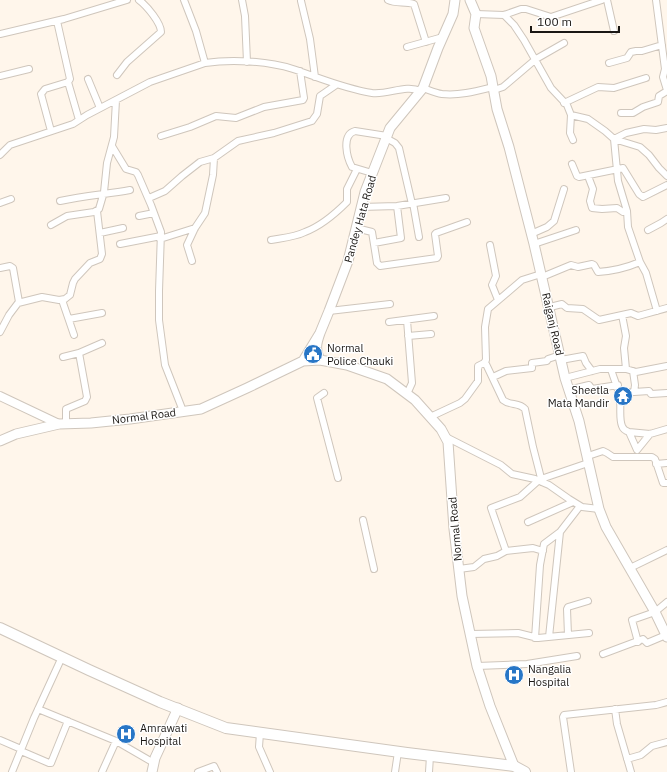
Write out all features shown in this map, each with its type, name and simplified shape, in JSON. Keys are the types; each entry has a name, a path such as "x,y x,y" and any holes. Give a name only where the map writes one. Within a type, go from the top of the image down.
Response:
{"main road":[{"name":"Pandey Hata Road","path":"320,333 348,262 365,192 386,137 390,128 422,90 453,14 455,0"},
{"name":"Raiganj Road","path":"470,0 476,14 474,28 494,89 497,109 509,147 542,275 560,358 568,390 578,420 599,509 606,528 655,612 667,636"},
{"path":"320,333 316,346 317,354 320,360"},
{"path":"303,361 320,333"},
{"name":"Normal Road","path":"0,440 16,434 62,423 124,420 201,409 303,361 320,360 347,365 387,379 415,400 440,429 448,442 462,596 476,666 514,766"},
{"path":"0,628 62,658 160,702 226,728 398,752 514,766 525,772"},
{"path":"153,767 178,708"}],"street":[{"path":"0,34 57,21 127,0"},
{"path":"117,75 127,62 161,32 160,26 146,5 139,0"},
{"path":"184,0 196,30 205,63"},
{"path":"242,0 245,16 247,62"},
{"path":"388,0 391,2 414,4 426,42"},
{"path":"476,14 504,15 521,9 526,9 551,17 602,0"},
{"path":"606,0 614,31"},
{"path":"621,113 633,113 643,106 658,102 660,96 667,90 663,80 666,71 656,0"},
{"path":"300,1 312,47 314,77"},
{"path":"504,15 514,25 536,59 551,88 564,103 571,115 570,133 573,140"},
{"path":"57,21 70,79 68,82 79,120"},
{"path":"407,47 443,37"},
{"path":"0,155 10,145 73,124 150,82 205,63 262,62 292,68 336,85 378,94 410,88 448,94 503,87 536,59 564,42"},
{"path":"609,64 627,58 631,52 642,51 662,45"},
{"path":"0,76 29,69"},
{"path":"161,136 190,127 216,116 236,118 264,107 303,100 304,98 300,71"},
{"path":"564,103 598,87 610,88 646,78"},
{"path":"88,79 100,108"},
{"path":"51,131 41,94 45,89 68,82"},
{"path":"149,198 165,191 200,162 214,158 238,142 312,121 316,114 320,96 336,85"},
{"path":"0,332 8,315 20,302 42,297 62,300 70,296 75,279 90,263 100,259 101,257 97,211 104,195 107,163 115,128 116,100"},
{"path":"571,115 588,119 614,139 640,147 667,176"},
{"path":"614,139 626,133 646,128 656,130 667,128"},
{"path":"372,173 350,166 346,140 351,132 354,131 386,137 395,143 399,148 419,237"},
{"path":"614,139 620,192 627,211 628,227 640,262 646,273 656,311"},
{"path":"112,146 126,169 136,172 138,175 149,198 161,238 159,320 165,365 183,411"},
{"path":"192,261 187,245 195,228 205,213 213,175 214,158"},
{"path":"572,164 577,176 582,177 622,168 625,170 639,194 643,197 667,185"},
{"path":"271,240 304,233 324,222 337,212 347,202 347,189 357,169"},
{"path":"588,176 593,189 590,201 592,208 617,208 623,212 627,211"},
{"path":"531,234 547,227 554,221 564,189"},
{"path":"60,200 82,196 104,195 130,190"},
{"path":"361,207 397,206 446,198"},
{"path":"0,204 11,199"},
{"path":"374,243 401,238 397,206"},
{"path":"51,225 67,216 97,211"},
{"path":"139,216 154,213"},
{"path":"648,230 667,219"},
{"path":"356,228 372,232 377,264 380,266 436,259 438,256 436,232 466,222"},
{"path":"100,232 123,228"},
{"path":"120,244 161,238 195,228"},
{"path":"534,244 576,230"},
{"path":"490,245 496,276 492,286 498,300"},
{"path":"541,480 525,409 519,404 505,402 485,362 485,327 488,309 522,280 571,265 578,267 592,264 598,272 603,272 624,269 640,262"},
{"path":"0,268 10,266 13,268 20,302"},
{"path":"62,300 74,335"},
{"path":"329,311 390,304"},
{"path":"550,307 562,304 567,308 584,309 599,320 631,313 638,316 667,308"},
{"path":"68,319 102,313"},
{"path":"622,315 626,336 624,348 626,368"},
{"path":"389,322 434,316"},
{"path":"407,320 412,384 407,394"},
{"path":"408,336 431,334"},
{"path":"63,357 79,353 102,343"},
{"path":"0,396 62,423 66,409 87,400 79,353"},
{"path":"493,377 504,371 532,368 532,363 547,361 548,359 583,356 589,372 589,384 592,389 618,385"},
{"path":"430,417 460,403 465,399 478,381 478,366 485,362"},
{"path":"565,378 600,369 626,368 636,372 667,366"},
{"path":"611,369 615,383 618,385 622,426 625,431 650,434 667,429"},
{"path":"633,371 635,385 634,392"},
{"path":"568,390 589,384"},
{"path":"619,393 649,391 651,394 667,392"},
{"path":"324,393 317,398 338,478"},
{"path":"629,432 637,450 638,457"},
{"path":"637,450 650,434"},
{"path":"444,436 501,465 512,474 541,480 580,506 599,509"},
{"path":"506,551 491,508 520,497 541,480 588,460 603,451 613,457 652,457 663,483 667,483"},
{"path":"656,464 667,463"},
{"path":"528,522 573,502"},
{"path":"535,638 536,604 544,544 560,532 580,506"},
{"path":"363,520 374,570"},
{"path":"549,637 560,532"},
{"path":"459,568 474,567 484,559 497,556 506,551 533,548 543,551"},
{"path":"630,568 667,550"},
{"path":"568,635 568,607 588,601"},
{"path":"638,642 632,620 655,612 667,602"},
{"path":"470,634 518,633 535,638 589,633"},
{"path":"603,654 644,639 647,643 667,636"},
{"path":"476,666 527,664 577,656"},
{"path":"12,772 38,709 62,658"},
{"path":"571,772 563,717 567,715 615,709 652,706 667,702"},
{"path":"38,709 116,741 153,767"},
{"path":"615,709 616,724 631,772"},
{"path":"0,740 49,763 51,762 68,721"},
{"path":"260,733 259,747 270,772"},
{"path":"102,772 116,741"},
{"path":"627,759 641,754 652,746 667,742"},
{"path":"395,772 398,752"},
{"path":"428,772 430,756"},
{"path":"198,772 214,766 217,772"}],"place":[{"name":"Normal Police Chauki","path":"313,354"},
{"name":"Sheetla Mata Mandir","path":"623,396"},
{"name":"Nangalia Hospital","path":"514,675"},
{"name":"Amrawati Hospital","path":"126,734"}]}
